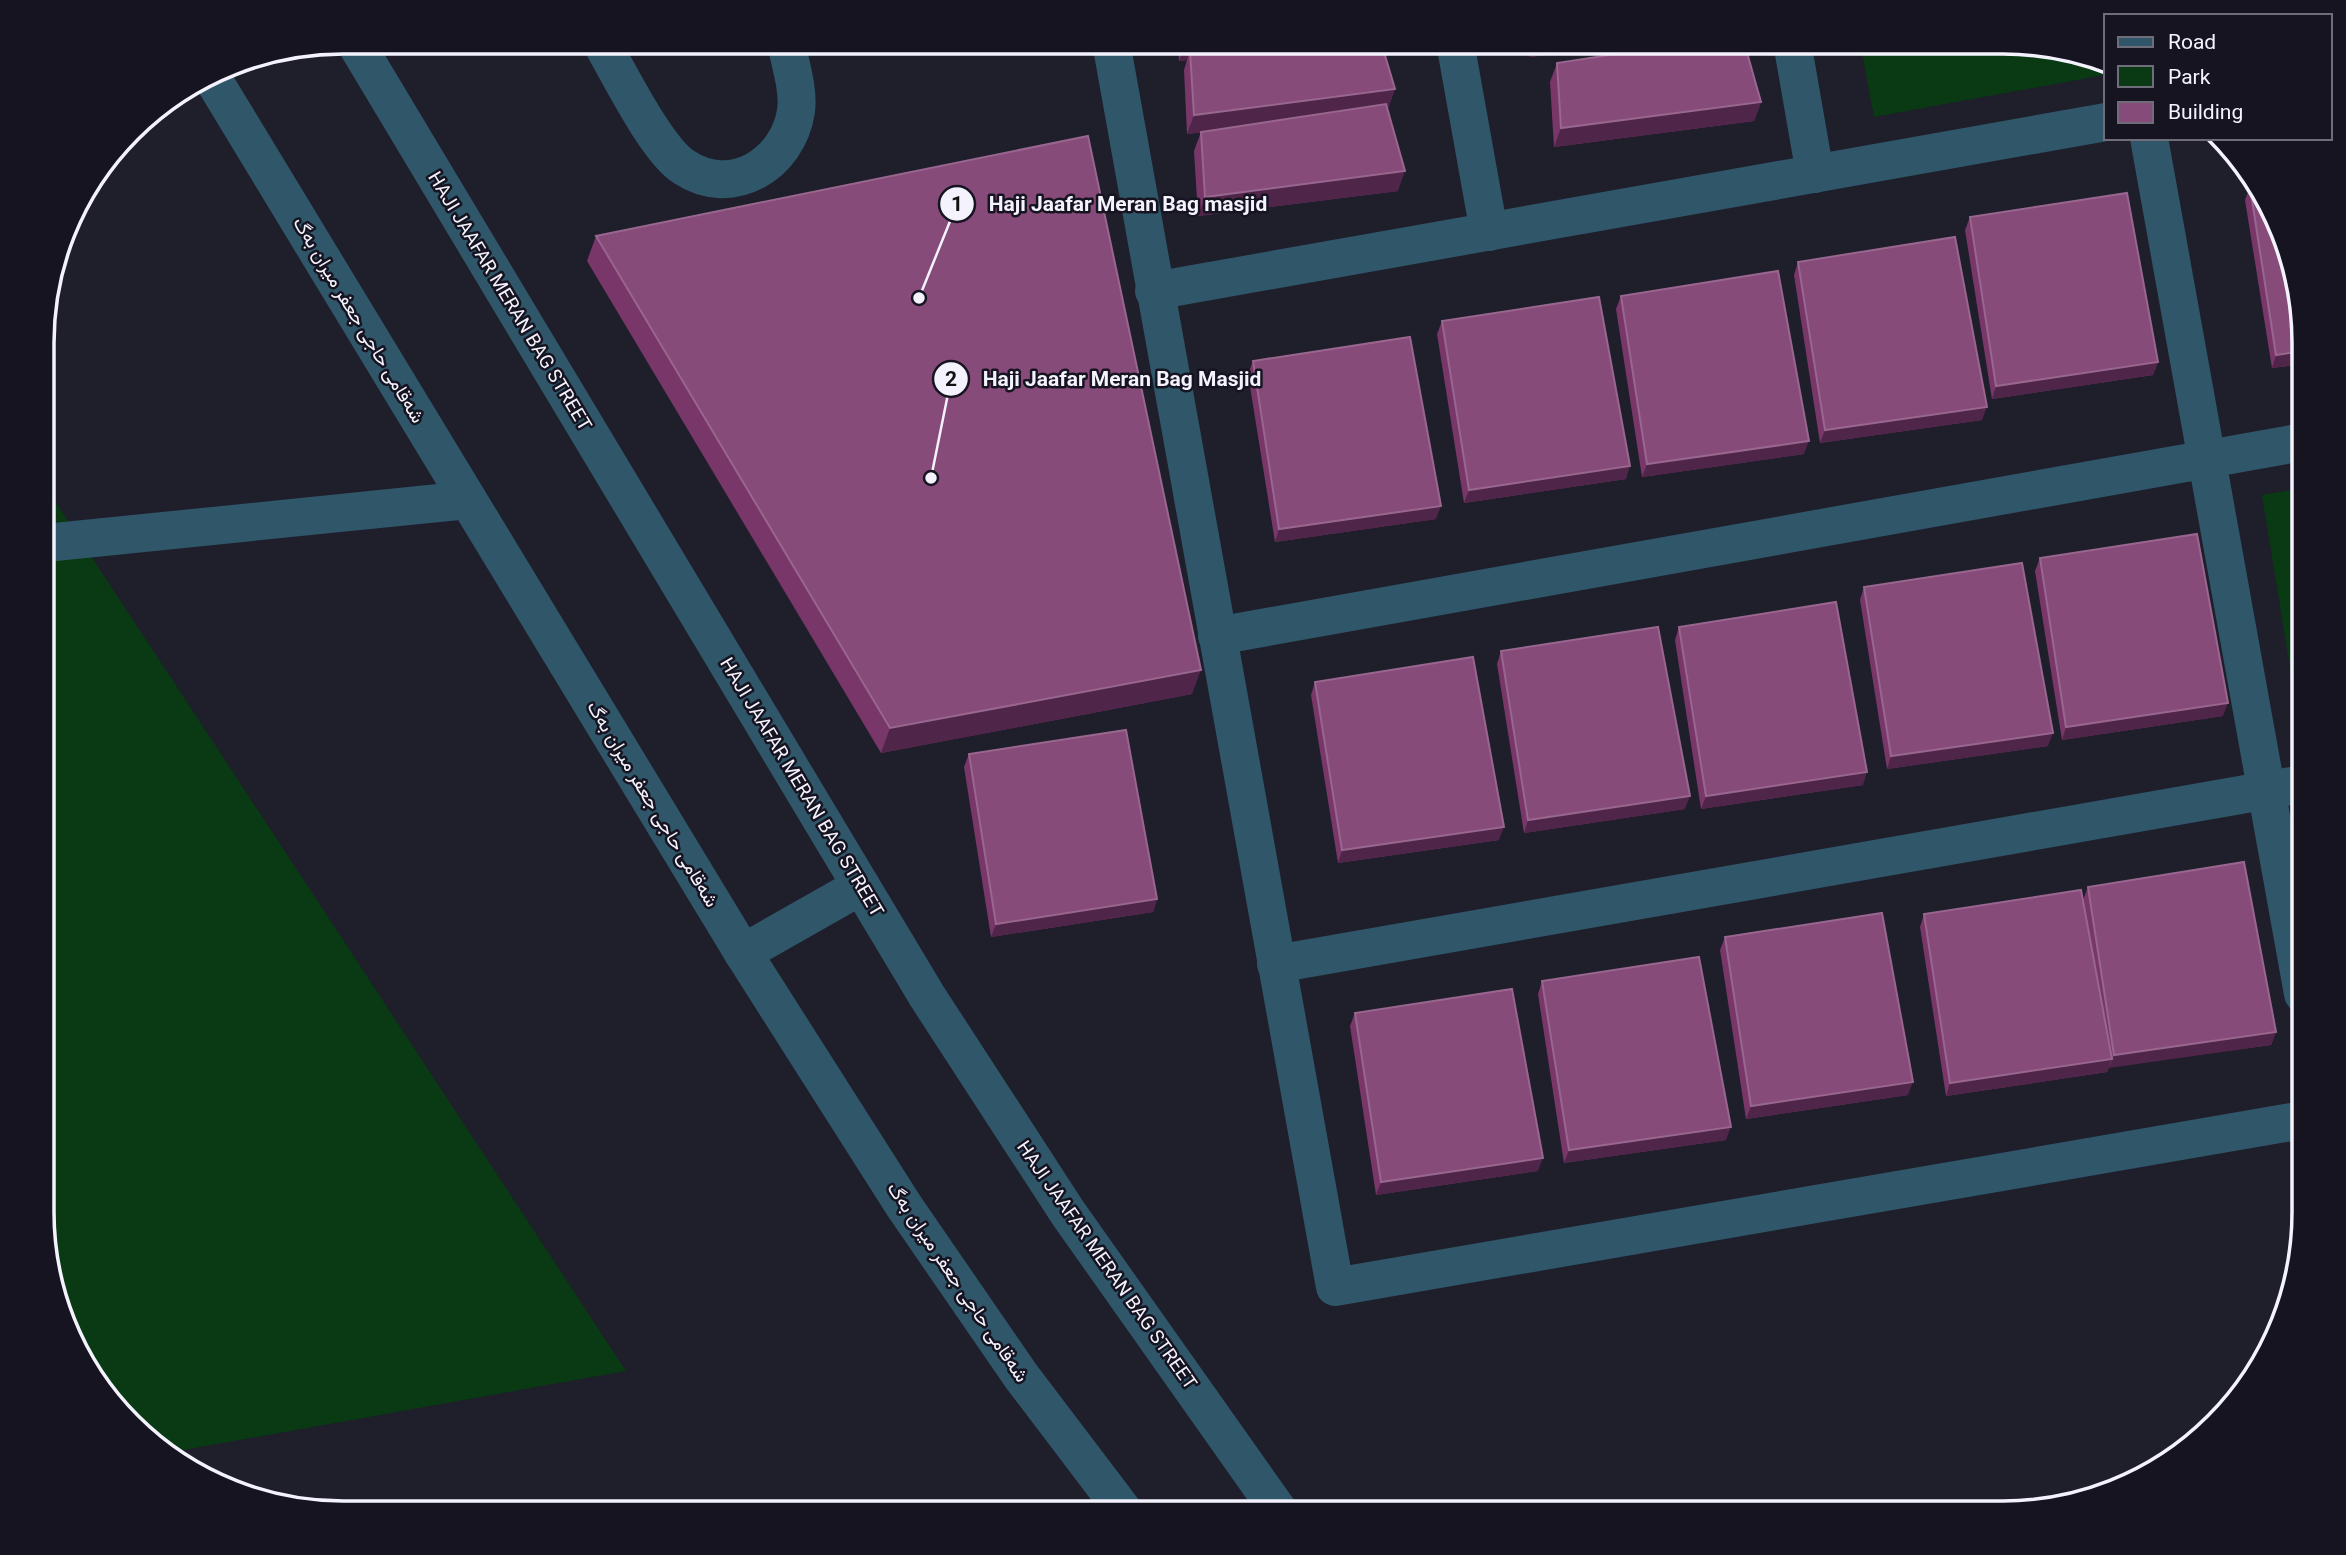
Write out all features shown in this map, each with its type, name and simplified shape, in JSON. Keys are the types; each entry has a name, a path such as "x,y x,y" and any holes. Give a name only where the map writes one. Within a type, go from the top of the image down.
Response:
{"street":[{"name":"HAJI JAAFAR MERAN BAG STREET","path":"362,54 948,1029 1068,1213 1272,1501"},
{"path":"608,54 665,149 683,167 707,177 733,178 757,171 777,155 791,133 796,108 788,54"},
{"path":"1113,54 1335,1287 2292,1122"},
{"path":"1457,54 1489,232"},
{"path":"1793,54 1815,174"},
{"name":"شەقامی حاجی جعفر میران بەگ","path":"216,84 743,953 961,1292 1116,1501"},
{"path":"1154,290 2104,122"},
{"path":"2149,140 2292,932"},
{"path":"1217,636 2292,444"},
{"path":"54,542 468,500"},
{"path":"1276,964 2292,785"},
{"path":"743,953 861,886"}],"green space":[{"path":"1862,54 2021,55 2077,64 2104,75 1874,117"},
{"path":"2292,490 2292,680 2262,495"},
{"path":"54,500 626,1371 181,1451 139,1416 103,1372 76,1322 64,1286 55,1230"}],"building":[{"path":"1190,54 1385,54 1395,89 1194,115"},
{"path":"1616,54 1747,54 1761,102 1561,128 1557,63"},
{"path":"1386,104 1405,171 1205,197 1201,132"},
{"path":"1088,136 1201,670 890,728 596,236"},
{"path":"2127,193 2158,362 1996,386 1970,217"},
{"path":"2251,197 2270,233 2282,269 2289,306 2292,353 2276,355"},
{"path":"1955,237 1987,407 1825,430 1798,262"},
{"path":"1778,271 1809,441 1647,464 1621,296"},
{"path":"1599,297 1630,466 1469,490 1442,321"},
{"path":"1410,337 1441,506 1279,529 1253,361"},
{"path":"2197,534 2228,703 2066,727 2040,558"},
{"path":"2022,563 2053,733 1891,756 1864,587"},
{"path":"1836,602 1867,772 1706,796 1679,627"},
{"path":"1658,627 1690,796 1528,820 1501,651"},
{"path":"1473,657 1504,827 1342,850 1315,682"},
{"path":"1126,730 1157,899 996,924 969,754"},
{"path":"2244,862 2276,1032 2114,1055 2088,887"},
{"path":"2081,890 2112,1059 1950,1083 1924,914"},
{"path":"1882,913 1913,1082 1751,1106 1725,937"},
{"path":"1699,957 1731,1127 1569,1150 1542,981"},
{"path":"1512,989 1543,1158 1381,1182 1355,1013"}],"place":[{"name":"Haji Jaafar Meran Bag masjid","path":"919,298"},
{"name":"Haji Jaafar Meran Bag Masjid","path":"931,478"}]}
